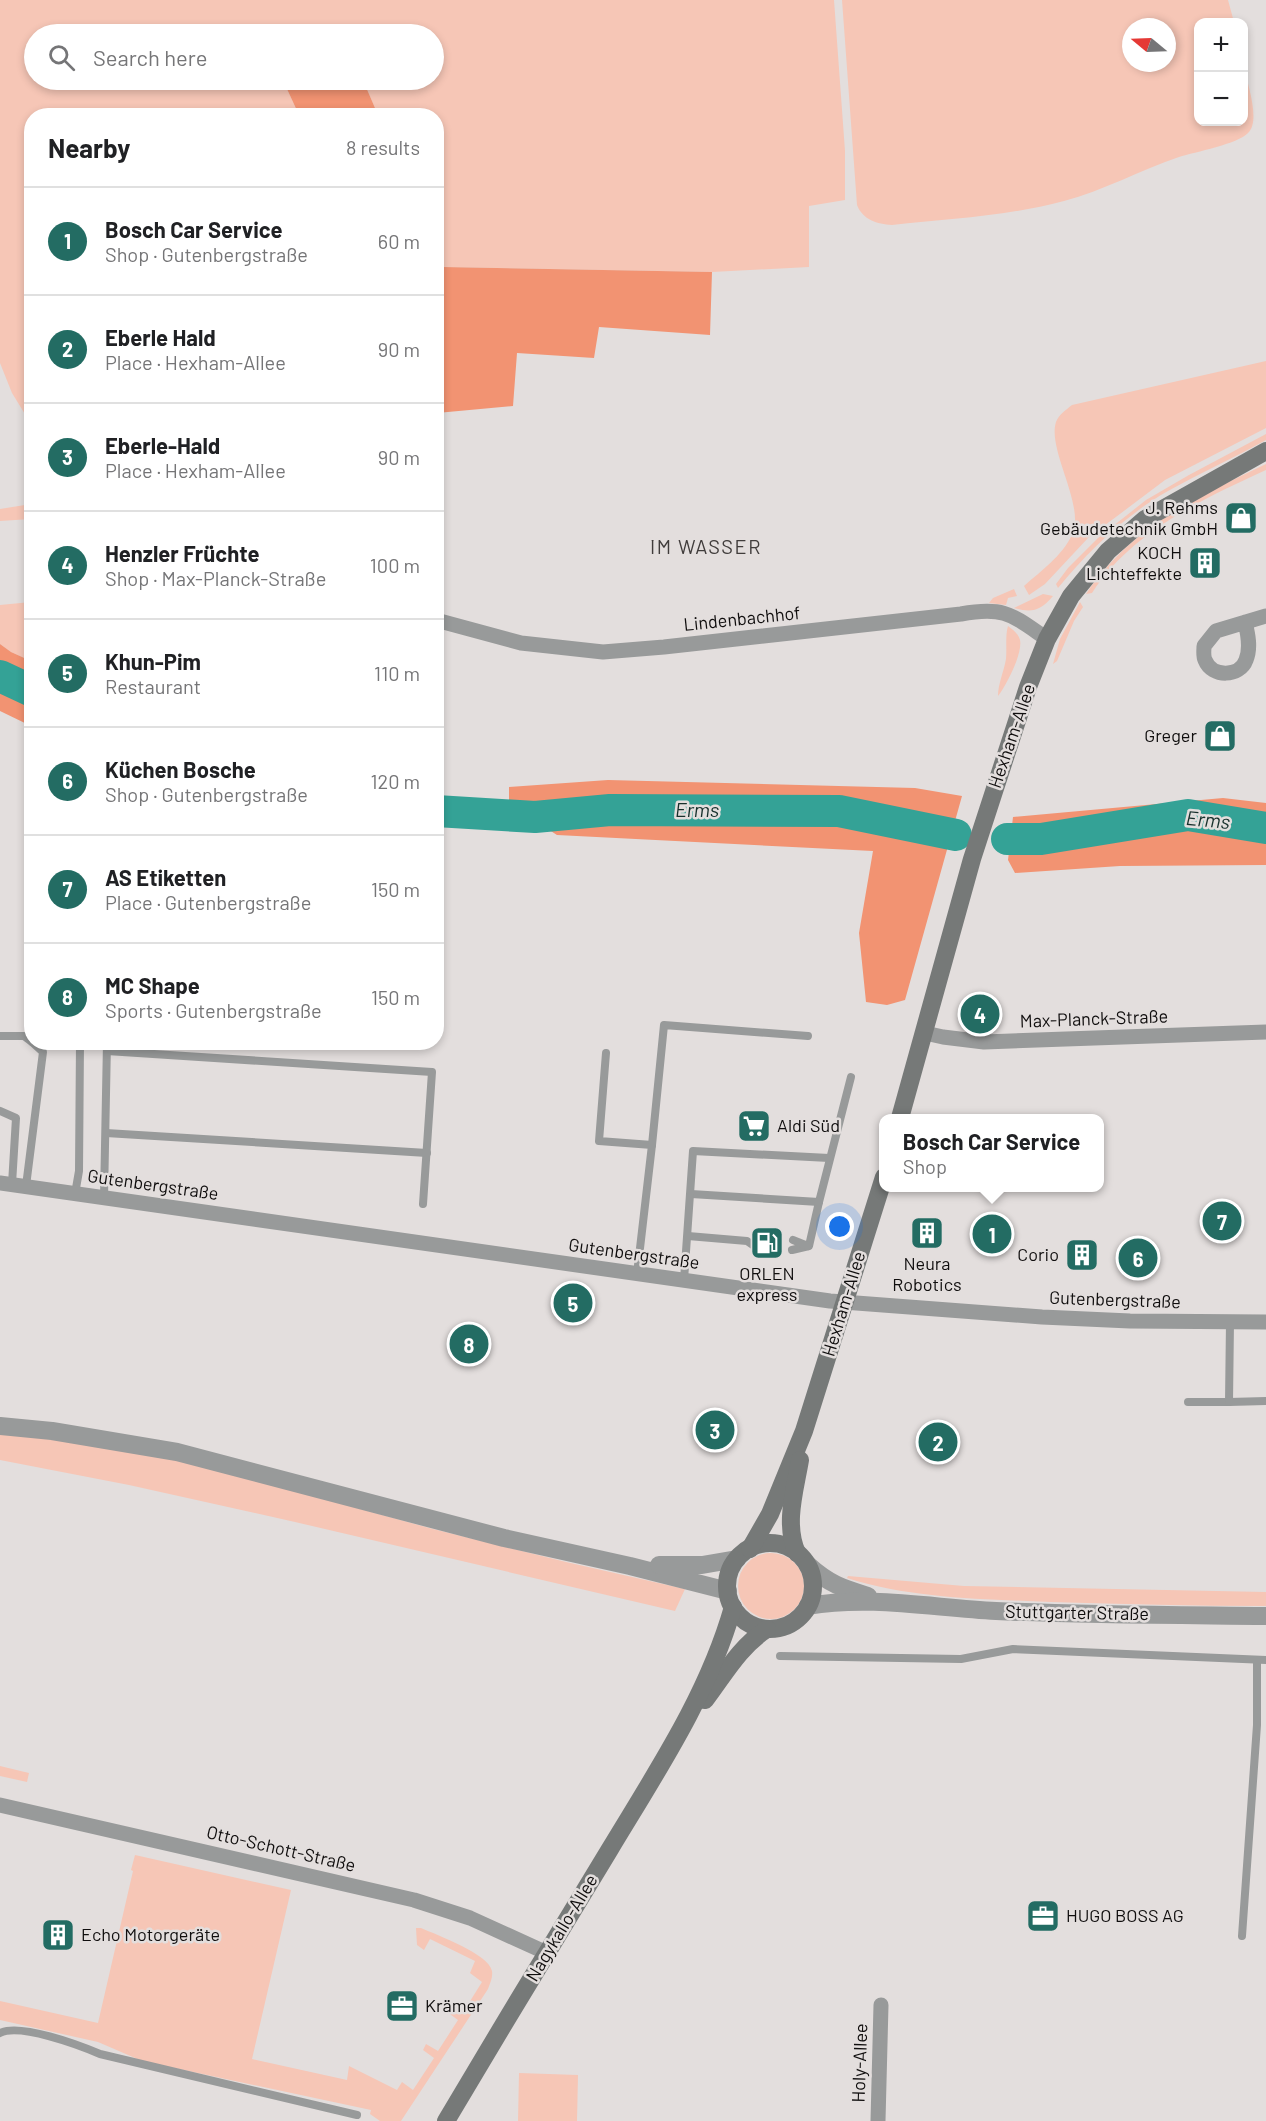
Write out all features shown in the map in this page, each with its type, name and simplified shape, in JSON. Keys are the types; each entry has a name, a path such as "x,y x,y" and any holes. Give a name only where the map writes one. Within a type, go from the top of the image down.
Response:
{"main road":[{"name":"Hexham-Allee","path":"901,1114 972,859 1028,687 1047,639 1071,596 1108,552 1145,519 1266,451"},
{"name":"Hexham-Allee","path":"743,1554 770,1514 804,1431 879,1192"},
{"name":"Hexham-Allee","path":"802,1559 792,1540 791,1521 804,1431"},
{"path":"774,1544 802,1559 813,1581 813,1590 804,1613 783,1627 767,1629 744,1619 731,1599 730,1574 743,1554 757,1545 774,1544"},
{"name":"Nagykallo-Allee","path":"679,1735 724,1639 731,1599"},
{"name":"Nagykallo-Allee","path":"446,2121 679,1735 740,1652 754,1637 767,1629"}],"street":[{"name":"Lindenbachhof","path":"444,622 521,643 603,652 938,617 983,610 1009,614 1047,639"},
{"path":"1245,622 1266,616"},
{"name":"Max-Planck-Straße","path":"925,1033 942,1038 984,1042 1266,1032"},
{"name":"Gutenbergstraße","path":"12,1184 844,1303 1051,1318 1266,1322"},
{"path":"0,1426 104,1439 177,1452 504,1538 630,1566 731,1599"},
{"path":"630,1566 702,1566 743,1554"},
{"name":"Stuttgarter Straße","path":"802,1559 823,1579 832,1584 887,1602"},
{"name":"Stuttgarter Straße","path":"808,1606 830,1602 887,1602 999,1611 1266,1616"},
{"name":"Otto-Schott-Straße","path":"0,1805 414,1900 470,1918 548,1953"},
{"name":"Holy-Allee","path":"878,2121 882,2006"}],"lane":[{"path":"637,1274 664,1026 808,1036"},
{"path":"0,1036 24,1036"},
{"path":"12,1184 43,1052 41,1050"},
{"path":"75,1194 79,1171 81,1050"},
{"path":"104,1198 107,1050"},
{"path":"146,1050 432,1072 423,1204"},
{"path":"606,1053 599,1141 652,1145"},
{"path":"808,1246 851,1077"},
{"path":"0,1111 16,1118 12,1184"},
{"path":"106,1133 427,1153"},
{"path":"684,1280 693,1151 829,1158"},
{"path":"691,1194 819,1202"},
{"path":"688,1236 747,1241 758,1238"},
{"path":"793,1240 808,1246"},
{"path":"747,1241 757,1248"},
{"path":"792,1250 808,1246"},
{"path":"1229,1402 1230,1322"},
{"path":"1188,1402 1266,1401"},
{"path":"780,1656 961,1659 1013,1649 1266,1660"},
{"path":"1242,1936 1257,1725 1257,1660"},
{"path":"0,2033 21,2031 70,2042 100,2054 357,2115"}],"shaded area":[{"path":"0,0 834,0 845,151 845,200 809,206 809,267 712,272 444,267 444,108 375,108 367,90 444,90 444,24 24,24 24,90 287,90 296,108 24,108 24,413 12,393 0,363"},
{"path":"842,0 1228,0 1233,18 1194,18 1194,126 1248,126 1248,84 1253,120 1252,127 1243,137 1164,162 1079,197 1043,206 978,216 892,225 871,220 857,205"},
{"path":"287,90 367,90 375,108 296,108"},
{"path":"444,267 712,272 710,335 599,327 594,358 517,353 513,406 444,412"},
{"path":"1266,361 1266,428 1165,480 1088,538 1045,584 1029,595 1024,586 1063,550 1072,535 1075,523 1071,494 1055,434 1056,422 1061,414 1072,405"},
{"path":"1266,434 1266,440 1168,491 1123,522 1082,560 1058,588 1056,584 1068,568 1098,538 1146,500"},
{"path":"1266,464 1266,470 1194,506 1148,535 1108,571 1092,593 1086,594 1123,550 1144,533 1190,502"},
{"path":"24,505 24,519 0,521 0,509"},
{"path":"1014,589 1017,596 1008,598 1006,605 989,603 993,598"},
{"path":"1043,594 1053,596 1040,608 1026,610 1014,608"},
{"path":"1080,602 1083,607 1074,621 1057,661 1053,664 1060,639"},
{"path":"24,603 24,658 0,644 0,605"},
{"path":"1008,626 1018,635 1019,653 998,696 1006,659"},
{"path":"0,644 24,658 24,723 0,711"},
{"path":"608,780 915,788 962,796 905,1000 887,1005 866,1002 859,933 873,851 557,835 509,804 509,787"},
{"path":"1223,798 1266,803 1266,865 1120,866 1015,873 1008,860 1013,817"},
{"path":"0,1434 113,1446 223,1471 433,1529 685,1589 675,1611 295,1522 129,1485 0,1460"},
{"path":"764,1553 778,1553 790,1558 799,1567 804,1586 802,1599 795,1610 778,1619 764,1619 752,1614 743,1605 738,1593 738,1579 743,1567 752,1558"},
{"path":"848,1576 964,1586 1266,1592 1266,1606 974,1599 897,1590 847,1578"},
{"path":"0,1766 29,1773 27,1782 0,1776"},
{"path":"135,1855 291,1890 252,2059 347,2080 349,2066 397,2090 402,2082 413,2090 434,2058 423,2050 426,2044 438,2051 458,2020 447,2012 450,2007 462,2014 482,1982 470,1973 475,1961 430,1939 424,1950 417,1945 416,1928 450,1940 482,1958 492,1971 488,1989 401,2121 380,2121 370,2114 371,2110 142,2061 98,2042 0,2020 0,2001 98,2023"},
{"path":"519,2073 578,2075 577,2121 518,2121"}],"waterway":[{"name":"Erms","path":"0,676 24,687"},
{"name":"Erms","path":"444,811 535,817 610,810 839,811 956,835"},
{"name":"Erms","path":"1007,839 1041,839 1188,815 1266,828"}],"place":[{"name":"J. Rehms Gebäudetechnik GmbH","path":"1241,518"},
{"name":"KOCH Lichteffekte","path":"1205,563"},
{"name":"Greger","path":"1220,736"},
{"name":"Henzler Früchte","path":"980,1014"},
{"name":"Aldi Süd","path":"754,1126"},
{"name":"AS Etiketten","path":"1222,1221"},
{"name":"Neura Robotics","path":"927,1233"},
{"name":"Bosch Car Service","path":"992,1234"},
{"name":"ORLEN express","path":"767,1243"},
{"name":"Corio","path":"1082,1255"},
{"name":"Küchen Bosche","path":"1138,1258"},
{"name":"Khun-Pim","path":"573,1303"},
{"name":"MC Shape","path":"469,1344"},
{"name":"Eberle-Hald","path":"715,1430"},
{"name":"Eberle Hald","path":"938,1442"},
{"name":"HUGO BOSS AG","path":"1043,1916"},
{"name":"Echo Motorgeräte","path":"58,1935"},
{"name":"Krämer","path":"402,2006"}],"district":[{"name":"IM WASSER","path":"706,547"}]}
